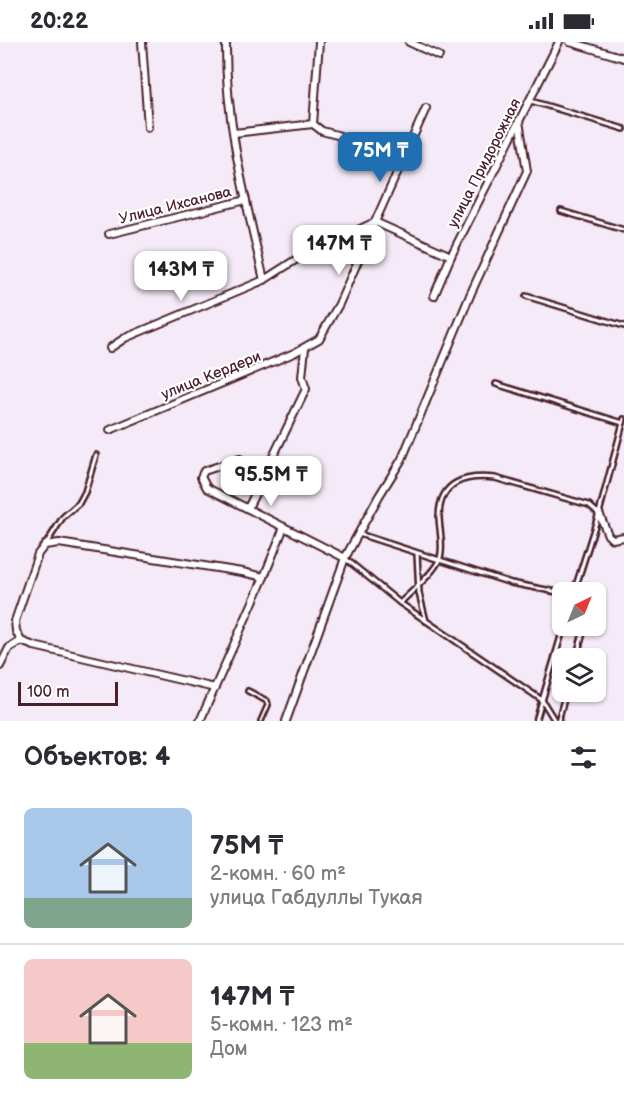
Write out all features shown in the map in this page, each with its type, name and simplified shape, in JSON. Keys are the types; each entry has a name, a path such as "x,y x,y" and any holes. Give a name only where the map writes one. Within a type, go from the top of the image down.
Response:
{"street":[{"path":"142,42 148,127"},
{"path":"226,42 226,79 234,133 264,280"},
{"path":"313,124 319,42"},
{"path":"409,42 439,57"},
{"name":"улица Придорожная","path":"434,296 451,256 559,42"},
{"path":"570,42 624,58"},
{"path":"110,348 125,338 264,280 300,256 375,222 426,108"},
{"path":"286,721 345,558 402,459 471,293 527,171 519,121"},
{"path":"234,133 313,124 322,131 403,160"},
{"name":"Улица Ихсанова","path":"109,234 246,200"},
{"path":"375,222 451,256"},
{"name":"улица Кердери","path":"110,430 305,348 319,339 339,304 375,222"},
{"path":"248,508 306,389 302,377 305,348"},
{"path":"240,459 204,471 201,477 207,488 345,558"},
{"path":"599,513 612,539 624,537"},
{"path":"200,721 264,577 284,526"},
{"path":"215,688 33,646 21,641 16,631 15,621 38,554 45,545 59,543 264,577"},
{"path":"0,666 9,648 21,641"}],"lane":[{"path":"529,101 624,129"},
{"path":"561,211 624,230"},
{"path":"526,296 624,326"},
{"path":"496,384 623,421 599,513 577,582"},
{"path":"45,545 63,516 79,503 85,492 96,455"},
{"path":"400,603 419,585 439,560 441,550 439,514 447,489 454,482 465,478 495,478 589,505 599,513"},
{"path":"359,534 511,584 552,591"},
{"path":"417,554 419,585 426,621"},
{"path":"345,558 400,603 542,700 556,721"},
{"path":"536,721 561,636"},
{"path":"248,691 267,701 268,705 261,721"},
{"path":"556,721 563,702"}]}
